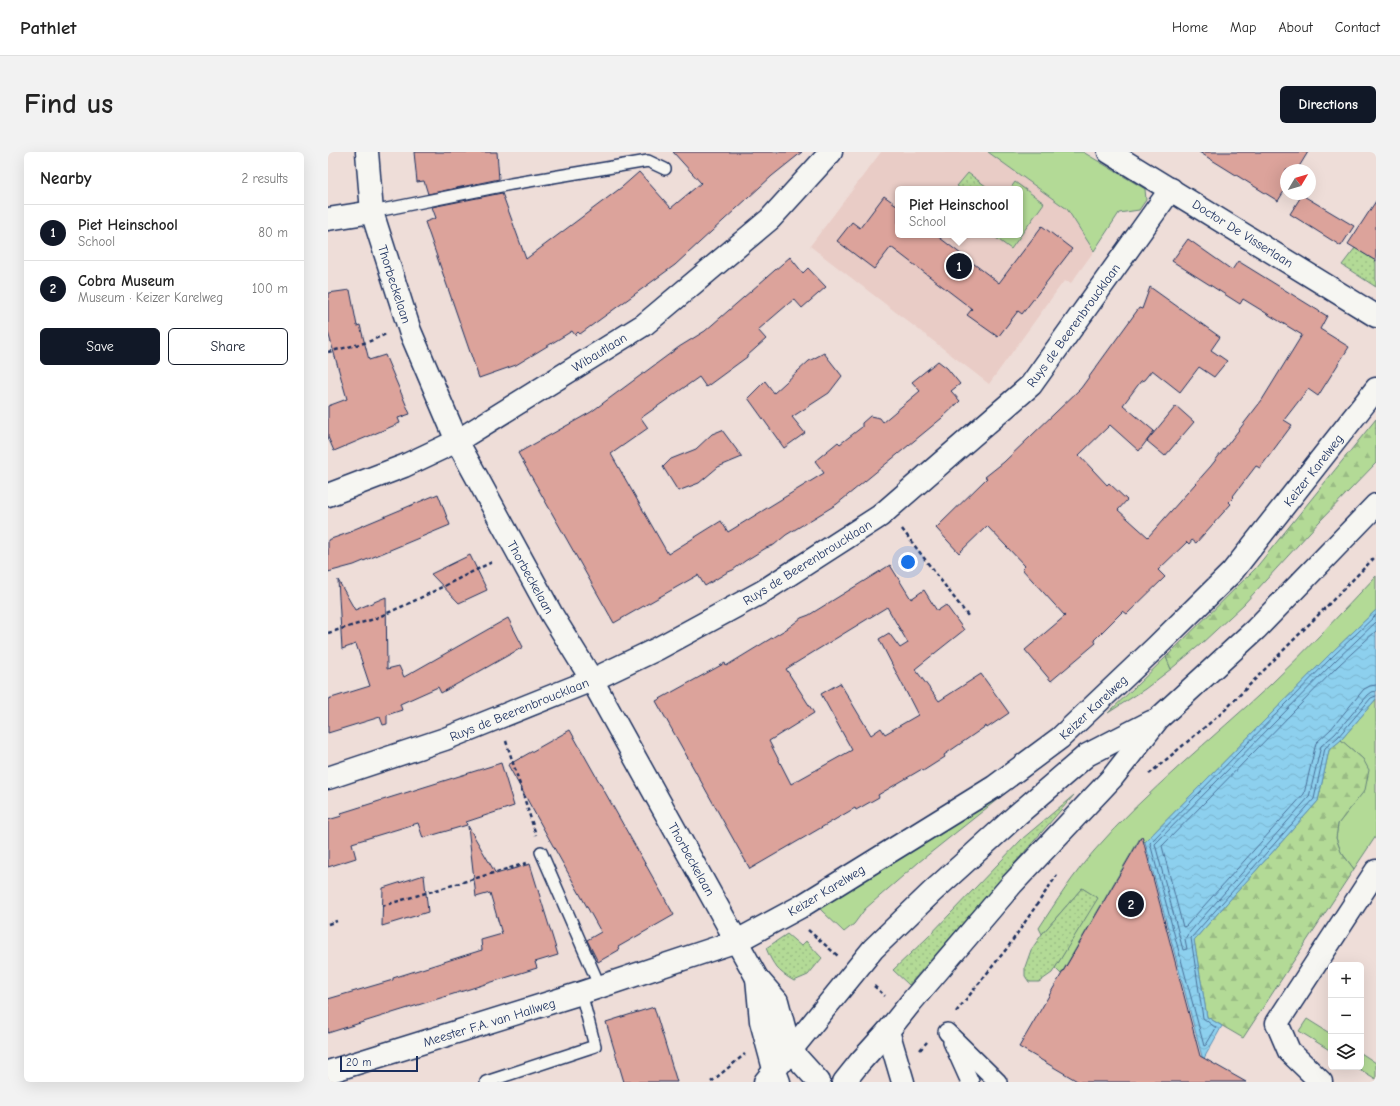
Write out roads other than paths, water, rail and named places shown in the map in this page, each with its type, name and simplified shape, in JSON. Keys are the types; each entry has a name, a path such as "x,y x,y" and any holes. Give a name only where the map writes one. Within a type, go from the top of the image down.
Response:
{"street":[{"name":"Thorbeckelaan","path":"367,152 372,212 408,324 456,441 552,615 592,680 757,978 777,1001 790,1050"},
{"name":"Wibautlaan","path":"328,495 404,466 456,441 645,324 770,220 831,152"},
{"name":"Doctor De Visserlaan","path":"1109,152 1376,316"},
{"name":"Ruys de Beerenbroucklaan","path":"328,778 445,739 592,680 657,649 762,592 880,516 1031,385 1171,189"},
{"path":"328,219 372,212"},
{"name":"Keizer Karelweg","path":"737,941 800,907 994,787 1060,738 1232,572 1376,388"},
{"path":"844,1082 1012,884 1112,778 1158,719 1256,629 1376,505"},
{"path":"773,1078 790,1050 873,949 932,892 1017,815 1087,755 1158,719"},
{"path":"1320,1082 1289,1051 1277,1023 1376,871"},
{"name":"Meester F.A. van Hallweg","path":"328,1072 590,990 737,941"},
{"name":"Thorbeckelaan","path":"757,978 761,1021 773,1078"},
{"path":"888,1031 901,1077"},
{"path":"970,1082 947,1032 998,1082"},
{"path":"790,1050 819,1082"}],"lane":[{"path":"372,212 511,184 648,161 665,169"},
{"path":"486,1082 595,1046 590,990 541,852"}],"water":[{"path":"1376,610 1376,699 1341,740 1329,750 1318,801 1194,940 1207,1017 1222,1026 1203,1060 1145,842 1330,654"}],"place":[{"name":"Piet Heinschool","path":"959,266"},
{"name":"Cobra Museum","path":"1131,904"}]}
